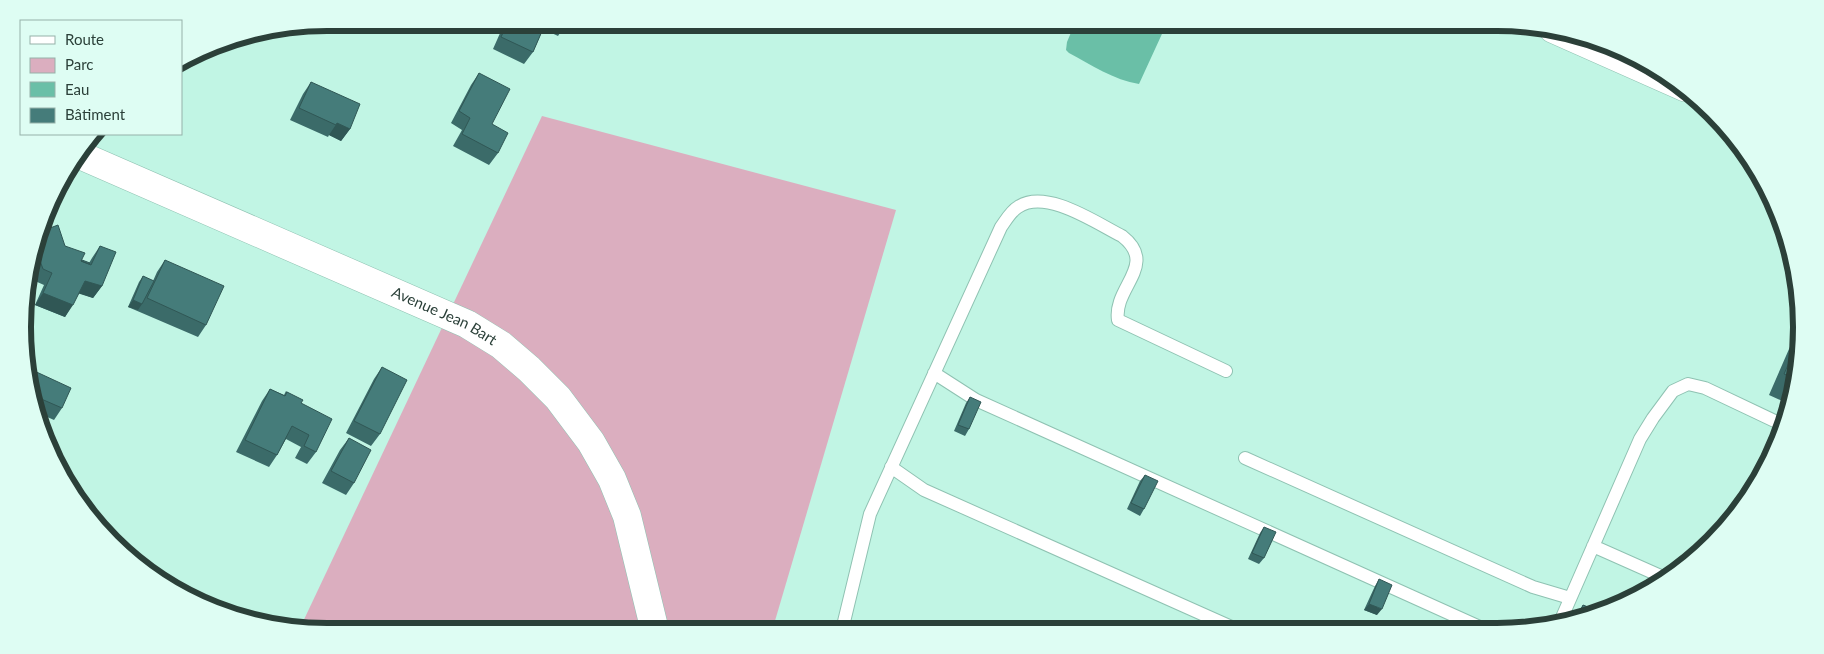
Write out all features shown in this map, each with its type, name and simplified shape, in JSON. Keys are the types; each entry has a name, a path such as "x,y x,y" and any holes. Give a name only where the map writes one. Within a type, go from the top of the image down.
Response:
{"street":[{"path":"1585,45 1646,72"},
{"name":"Avenue Jean Bart","path":"85,157 466,324 501,345 558,398 590,442 612,479 627,516 653,623"}],"lane":[{"path":"844,623 870,514 1001,227 1008,216 1019,206 1042,200 1056,203 1122,236 1131,243 1136,252 1138,262 1121,300 1117,313 1118,320 1226,371"},
{"path":"934,373 976,400 1471,623"},
{"path":"1563,615 1640,439 1673,392 1688,384 1705,388 1777,422"},
{"path":"1245,458 1533,587 1570,598"},
{"path":"891,467 924,490 1222,623"},
{"path":"1593,546 1658,575"}],"green space":[{"path":"542,116 896,210 774,623 303,622"}],"water":[{"path":"1071,31 1163,31 1139,84 1112,76 1069,53 1066,50"}],"building":[{"path":"504,31 542,31 533,52 501,37"},
{"path":"479,73 510,89 492,124 508,133 498,153 462,134 470,118 459,111"},
{"path":"311,82 360,104 350,129 337,123 336,125 299,108"},
{"path":"58,225 65,246 85,253 81,261 91,265 100,246 116,252 102,286 85,281 73,305 43,293 52,273 43,269 39,259 48,229"},
{"path":"165,260 224,286 206,325 147,298"},
{"path":"143,276 154,281 142,304 133,300"},
{"path":"1791,359 1788,376 1784,374"},
{"path":"382,367 407,380 380,434 354,421"},
{"path":"35,371 71,388 62,408 40,398"},
{"path":"270,389 285,396 287,392 303,400 301,403 332,419 316,452 304,446 309,435 292,426 277,455 245,440"},
{"path":"970,397 981,402 969,429 958,425"},
{"path":"349,438 371,450 354,483 331,471"},
{"path":"1145,475 1158,481 1144,509 1131,503"},
{"path":"1264,527 1276,532 1264,558 1252,553"},
{"path":"1379,579 1392,585 1382,609 1369,604"},
{"path":"1583,605 1590,608 1580,611"}]}
